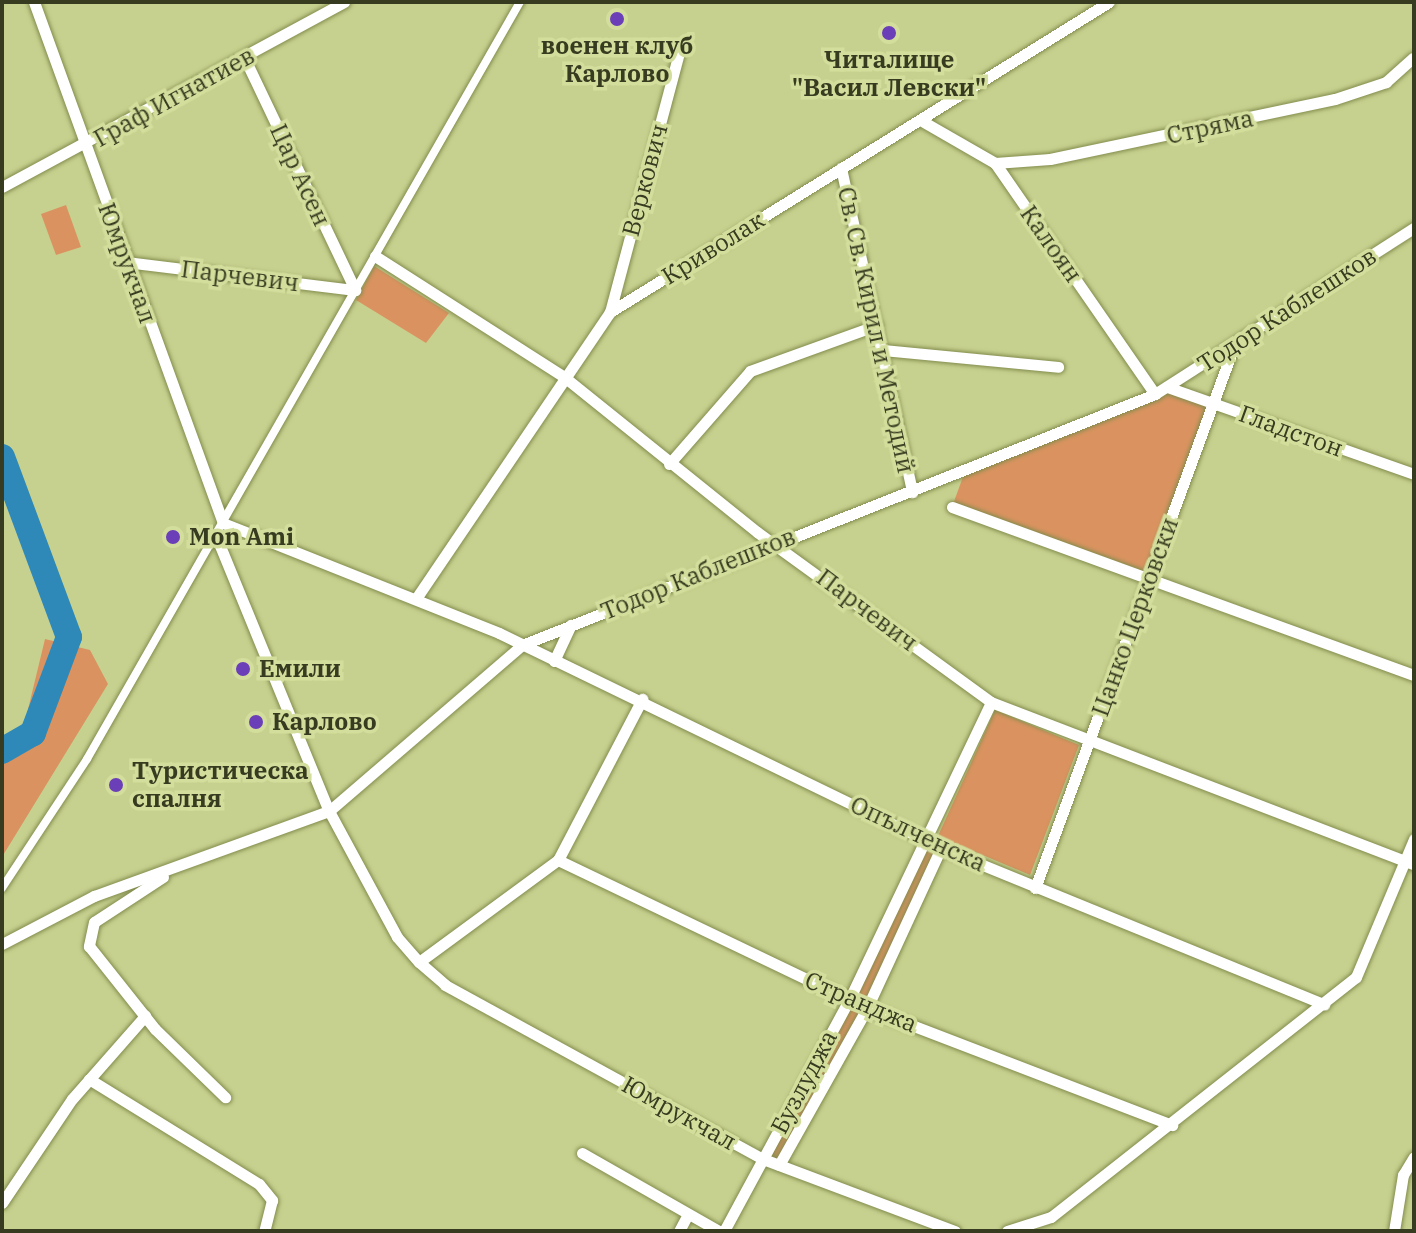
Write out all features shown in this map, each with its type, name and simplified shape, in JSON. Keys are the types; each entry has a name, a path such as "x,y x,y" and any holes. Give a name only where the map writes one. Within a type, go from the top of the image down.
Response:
{"street":[{"name":"Юмрукчал","path":"34,2 223,523"},
{"name":"Граф Игнатиев","path":"2,187 86,146 344,2"},
{"path":"2,888 216,536 520,2"},
{"name":"Криволак","path":"417,597 563,376 610,312 922,121 1109,2"},
{"name":"Веркович","path":"610,312 680,48"},
{"name":"Стряма","path":"995,163 1050,159 1335,99 1386,82 1413,58"},
{"name":"Цар Асен","path":"245,59 355,290"},
{"name":"Калоян","path":"922,121 995,163 1155,394"},
{"name":"Св. Св. Кирил и Методий","path":"841,168 912,492"},
{"name":"Тодор Каблешков","path":"2,944 94,896 174,870 329,811 522,645 1155,394 1414,228"},
{"name":"Парчевич","path":"375,256 563,376 669,464 991,702 1410,862"},
{"name":"Парчевич","path":"126,262 355,290"},
{"path":"669,464 750,371 877,325"},
{"name":"Цанко Церковски","path":"1035,888 1234,346"},
{"path":"883,350 1058,367"},
{"name":"Гладстон","path":"1167,387 1414,474"},
{"path":"952,507 1414,675"},
{"name":"Опълченска","path":"223,523 417,597 642,699 941,848 1324,1004"},
{"name":"Юмрукчал","path":"216,536 329,811 397,937 419,962 445,985 763,1159 955,1231"},
{"path":"554,661 571,625"},
{"path":"419,962 558,860 642,699"},
{"name":"Бузлуджа","path":"722,1231 849,1000 991,702"},
{"path":"1007,1231 1051,1217 1172,1125 1356,977 1410,862 1414,839"},
{"name":"Бузлуджа","path":"779,1165 867,1008 941,848"},
{"name":"Странджа","path":"558,860 867,1008 1172,1125"},
{"path":"174,870 89,931 89,946 145,1016 225,1097"},
{"path":"2,1203 89,1079 145,1016"},
{"path":"89,1079 259,1184 272,1200 264,1231"},
{"path":"582,1153 653,1190 686,1218 722,1231"},
{"path":"1394,1231 1403,1175 1414,1157"},
{"path":"679,1231 686,1218"}],"shaded area":[{"path":"66,205 81,247 56,255 41,214"},
{"path":"374,266 449,313 426,343 356,300"},
{"path":"1167,387 1214,404 1150,577 952,507 964,474"},
{"path":"45,639 90,650 108,684 2,857 2,741 23,730"},
{"path":"995,710 1079,745 1030,875 938,836"},
{"path":"924,839 941,848 867,1008 779,1165 763,1159"}],"waterway":[{"path":"2,457 69,637 33,733 2,751"}],"place":[{"name":"военен клуб Карлово","path":"617,19"},
{"name":"Читалище \"Васил Левски\"","path":"889,33"},
{"name":"Mon Ami","path":"173,537"},
{"name":"Емили","path":"243,669"},
{"name":"Карлово","path":"256,722"},
{"name":"Туристическа спалня","path":"116,785"}]}
